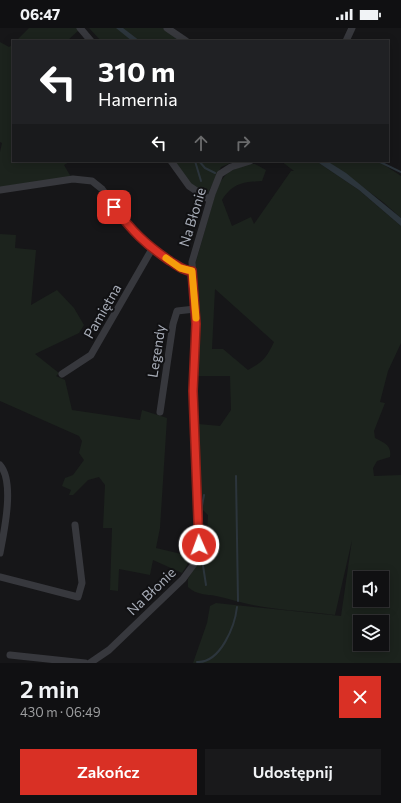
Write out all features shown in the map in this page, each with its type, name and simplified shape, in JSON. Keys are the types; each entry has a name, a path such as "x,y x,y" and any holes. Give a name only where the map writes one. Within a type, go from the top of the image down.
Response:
{"street":[{"path":"80,28 90,40"},
{"path":"166,28 184,40"},
{"path":"346,40 352,28"},
{"path":"172,162 189,186 210,200"},
{"name":"Na Błonie","path":"90,663 109,650 183,579 194,564 197,555 198,540 193,391 196,337 192,262 210,200 220,174 231,167 247,162"},
{"path":"0,190 73,179 92,182 102,189 127,224 152,249 180,268 192,271"},
{"name":"Pamiętna","path":"62,374 91,355 152,249"},
{"name":"Legendy","path":"160,412 177,311 195,309"},
{"path":"0,465 7,479 6,518 0,553"},
{"path":"0,577 78,597 82,583 75,524"},
{"path":"10,655 85,663"}],"shaded area":[{"path":"29,28 77,28 79,30 68,40 17,40"},
{"path":"89,28 163,28 181,40 100,40"},
{"path":"116,28 123,28 139,40 131,40"},
{"path":"0,42 9,47 12,45 12,162 69,162 64,165 71,177 0,187 0,152 2,143 0,142"},
{"path":"175,162 233,162 221,167 207,195 187,181"},
{"path":"282,162 317,162 359,190 401,226 401,343 388,371 380,402 385,403 374,431 375,438 389,447 390,457 377,461 373,468 374,476 401,475 401,663 193,663 207,623 210,606 216,603 341,616 352,540 335,615 257,606 198,593 188,587 188,579 196,565 203,566 210,546 207,534 208,515 201,508 198,424 220,426 231,410 230,376 197,376 194,268 220,182 228,172 248,164 255,164 266,170 262,181 239,184 230,190 222,200 232,226 251,217 254,224 291,171 294,171","holes":["215,289 274,342 264,359 248,370 223,349 212,349"]},
{"path":"317,162 329,162 346,173 401,218 401,226 359,190"},
{"path":"328,162 380,162 401,176 401,218 383,202"},
{"path":"0,234 16,235 15,248 36,250 31,305 57,290 74,308 84,325 79,333 35,354 59,373 56,376 65,380 72,410 140,420 142,410 167,418 160,528 156,548 190,556 182,573 153,560 150,575 119,569 118,591 110,590 112,528 103,528 105,485 99,477 88,480 73,495 69,495 71,490 62,486 65,478 73,475 84,460 79,453 82,441 79,436 0,401"}],"waterway":[{"path":"195,162 201,181"},
{"path":"200,162 205,168 215,173"},
{"path":"380,162 401,172"},
{"path":"236,476 238,601"},
{"path":"204,495 202,506 202,559 206,585"},
{"path":"197,662 206,661 220,650 230,633 237,607"}],"slow traffic":[{"path":"166,258 180,268 192,271 196,318"}],"route":[{"path":"114,207 127,224 152,249 180,268 192,271 196,324 193,391 199,545"}]}
